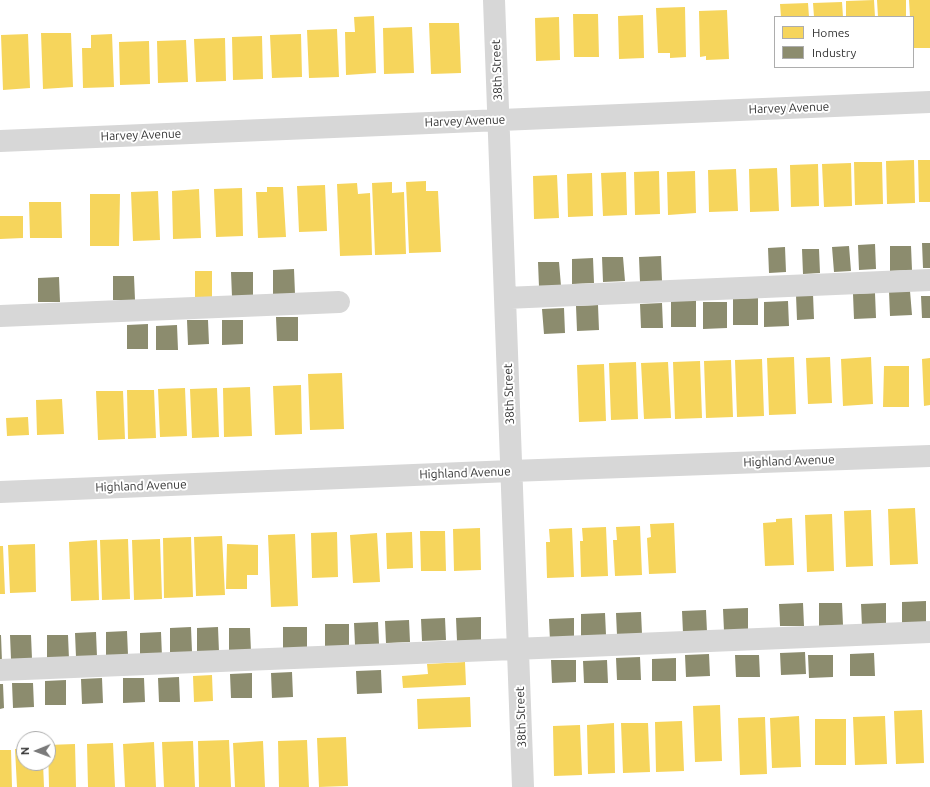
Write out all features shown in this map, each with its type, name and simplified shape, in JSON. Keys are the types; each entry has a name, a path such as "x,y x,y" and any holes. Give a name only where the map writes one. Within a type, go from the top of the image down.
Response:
{"street":[{"name":"38th Street","path":"494,0 524,787"},
{"name":"Harvey Avenue","path":"0,141 930,102"},
{"path":"505,298 930,280"},
{"path":"0,316 339,302"},
{"name":"Highland Avenue","path":"0,492 511,471 930,456"},
{"path":"0,670 930,632"}],"building: Homes":[{"path":"874,0 875,16 846,16 846,1"},
{"path":"877,0 906,0 906,16 878,16"},
{"path":"909,0 930,0 930,48 914,48 914,16 910,16"},
{"path":"842,2 843,16 814,16 813,3"},
{"path":"808,3 809,16 781,16 780,4"},
{"path":"685,7 686,57 670,58 670,53 658,53 656,8"},
{"path":"727,10 729,59 706,60 706,56 700,57 699,11"},
{"path":"573,14 598,14 599,57 574,57"},
{"path":"643,15 644,58 619,59 618,16"},
{"path":"374,16 376,73 346,75 345,32 355,32 354,17"},
{"path":"559,17 560,60 536,61 535,18"},
{"path":"429,23 459,23 461,73 431,74"},
{"path":"412,27 414,73 384,74 383,28"},
{"path":"337,29 339,77 309,78 307,30"},
{"path":"41,33 71,33 73,87 43,89"},
{"path":"28,34 30,88 3,90 1,35"},
{"path":"112,34 114,87 83,88 82,48 91,48 91,35"},
{"path":"301,34 302,77 272,78 270,35"},
{"path":"262,36 263,79 233,80 232,37"},
{"path":"225,38 226,81 196,82 194,39"},
{"path":"186,40 188,82 158,83 157,41"},
{"path":"149,41 150,84 120,85 119,42"},
{"path":"914,160 915,203 887,204 886,161"},
{"path":"918,160 930,160 930,202 919,202"},
{"path":"854,162 882,162 883,204 855,205"},
{"path":"851,163 852,206 824,207 822,164"},
{"path":"818,164 819,206 791,207 790,165"},
{"path":"777,168 779,211 750,212 749,169"},
{"path":"736,169 738,211 709,212 708,170"},
{"path":"659,171 660,214 635,215 634,172"},
{"path":"695,171 696,213 668,215 667,172"},
{"path":"626,172 627,215 603,216 601,173"},
{"path":"592,173 593,216 568,217 567,174"},
{"path":"557,175 559,218 534,219 533,176"},
{"path":"426,181 426,191 438,191 441,252 409,253 406,182"},
{"path":"392,182 392,193 404,192 406,254 375,255 372,183"},
{"path":"357,183 358,194 370,193 372,255 340,256 337,184"},
{"path":"325,185 327,231 299,232 297,186"},
{"path":"267,187 283,187 286,237 258,238 256,192 267,192"},
{"path":"242,188 243,236 216,237 214,189"},
{"path":"199,189 201,238 173,239 172,191"},
{"path":"158,191 160,240 133,241 131,192"},
{"path":"90,194 120,194 119,246 90,246"},
{"path":"29,202 61,202 62,238 30,238"},
{"path":"0,216 23,216 23,238 0,239"},
{"path":"195,271 212,271 212,298 195,298"},
{"path":"794,357 796,414 769,415 767,358"},
{"path":"830,357 832,403 808,404 806,358"},
{"path":"871,357 873,404 843,406 841,359"},
{"path":"930,358 930,405 924,406 922,359"},
{"path":"762,359 764,416 737,417 735,360"},
{"path":"731,360 733,417 706,418 704,361"},
{"path":"700,361 702,418 675,419 673,362"},
{"path":"636,362 638,419 611,420 609,363"},
{"path":"668,362 671,418 644,419 641,363"},
{"path":"604,364 606,421 579,422 577,365"},
{"path":"884,366 909,366 909,407 883,407"},
{"path":"342,373 344,429 310,430 308,374"},
{"path":"301,385 302,434 275,435 273,386"},
{"path":"250,387 252,436 224,437 223,388"},
{"path":"185,388 187,436 160,437 158,389"},
{"path":"217,388 219,437 192,438 190,389"},
{"path":"127,390 154,390 156,438 128,439"},
{"path":"96,391 123,391 125,439 98,440"},
{"path":"62,399 64,434 37,435 36,400"},
{"path":"28,417 29,435 7,436 6,418"},
{"path":"915,508 918,564 890,565 888,509"},
{"path":"871,510 873,566 846,567 844,511"},
{"path":"832,514 834,571 807,572 805,515"},
{"path":"792,518 794,565 765,566 763,523 776,522 776,519"},
{"path":"674,523 676,573 649,574 647,538 651,537 650,524"},
{"path":"640,526 642,575 615,576 613,540 617,540 616,527"},
{"path":"606,527 608,576 581,577 580,541 583,541 582,528"},
{"path":"480,528 481,570 454,571 453,529"},
{"path":"572,528 574,577 547,578 546,542 550,542 549,529"},
{"path":"420,531 445,531 446,571 421,571"},
{"path":"337,532 338,577 312,578 311,533"},
{"path":"412,532 413,568 387,569 386,533"},
{"path":"377,533 380,582 353,583 350,535"},
{"path":"295,534 298,606 271,607 268,535"},
{"path":"222,536 225,595 196,596 194,537"},
{"path":"191,537 193,597 164,598 163,538"},
{"path":"128,539 130,599 102,600 100,540"},
{"path":"160,539 162,599 134,600 132,540"},
{"path":"97,540 99,600 71,601 69,542"},
{"path":"35,544 36,592 10,593 8,545"},
{"path":"227,544 258,545 258,575 247,575 247,589 226,589"},
{"path":"0,546 3,546 5,594 0,594"},
{"path":"465,662 466,685 403,688 402,676 428,674 427,664"},
{"path":"212,675 213,701 194,702 193,676"},
{"path":"470,697 471,727 418,729 417,699"},
{"path":"720,705 722,761 695,762 693,706"},
{"path":"922,710 924,763 896,764 894,711"},
{"path":"799,716 801,767 772,768 770,718"},
{"path":"885,716 887,764 855,765 853,717"},
{"path":"765,717 767,774 740,775 738,718"},
{"path":"815,719 846,719 846,765 815,765"},
{"path":"682,721 684,771 656,772 655,722"},
{"path":"614,723 615,773 588,774 587,725"},
{"path":"621,723 648,723 650,772 623,773"},
{"path":"580,725 582,775 554,776 553,726"},
{"path":"346,737 348,786 319,787 317,738"},
{"path":"229,740 231,787 199,787 198,741"},
{"path":"307,740 309,787 279,787 278,741"},
{"path":"193,741 195,787 164,787 162,742"},
{"path":"263,741 265,787 235,787 233,743"},
{"path":"154,742 156,787 125,787 123,744"},
{"path":"113,743 115,787 88,787 87,744"},
{"path":"75,744 76,787 49,787 49,771 56,771 56,745"},
{"path":"0,750 11,750 12,787 0,787"},
{"path":"16,771 43,771 44,787 17,787"}],"building: Industry":[{"path":"922,243 930,243 930,268 923,268"},
{"path":"875,244 876,269 859,270 858,245"},
{"path":"849,246 851,271 834,272 832,247"},
{"path":"890,246 911,246 912,270 890,271"},
{"path":"785,247 786,272 769,273 768,248"},
{"path":"802,249 819,249 820,273 803,274"},
{"path":"661,256 662,281 640,282 639,257"},
{"path":"602,257 623,257 625,281 603,282"},
{"path":"593,258 594,283 572,284 572,259"},
{"path":"538,262 559,262 561,286 539,287"},
{"path":"294,269 295,294 273,294 273,270"},
{"path":"231,272 253,272 253,296 232,297"},
{"path":"113,276 134,276 135,300 113,300"},
{"path":"59,277 60,302 38,302 38,278"},
{"path":"889,291 910,291 912,315 890,316"},
{"path":"875,293 876,318 854,319 853,294"},
{"path":"813,294 814,319 797,320 796,295"},
{"path":"921,296 930,296 930,318 922,318"},
{"path":"758,298 758,325 733,325 733,299"},
{"path":"696,300 696,327 671,327 671,301"},
{"path":"788,301 789,326 764,327 764,302"},
{"path":"703,302 727,302 727,328 703,329"},
{"path":"662,303 663,328 641,328 640,304"},
{"path":"598,305 599,330 577,331 576,306"},
{"path":"564,308 565,333 544,334 542,309"},
{"path":"276,317 298,317 298,341 277,341"},
{"path":"187,320 208,320 209,344 188,345"},
{"path":"222,320 243,320 243,344 222,345"},
{"path":"148,324 148,349 127,349 127,325"},
{"path":"177,325 178,350 156,350 156,326"},
{"path":"926,601 926,624 902,625 902,602"},
{"path":"803,603 804,626 780,626 779,604"},
{"path":"819,603 842,603 843,625 819,626"},
{"path":"886,603 886,626 862,627 861,604"},
{"path":"748,608 748,630 724,631 723,609"},
{"path":"706,610 707,632 683,633 682,611"},
{"path":"641,612 642,634 617,635 616,613"},
{"path":"605,613 606,635 581,636 581,614"},
{"path":"481,617 481,640 457,641 456,618"},
{"path":"445,618 446,640 422,641 421,619"},
{"path":"574,618 574,640 550,641 549,619"},
{"path":"409,620 410,642 386,643 385,621"},
{"path":"378,622 379,644 355,645 354,623"},
{"path":"325,624 349,624 349,646 325,647"},
{"path":"191,627 192,652 170,653 170,628"},
{"path":"218,627 219,652 197,652 197,628"},
{"path":"283,627 307,627 307,649 283,650"},
{"path":"229,628 250,628 251,652 229,652"},
{"path":"127,631 128,655 106,656 106,632"},
{"path":"96,632 97,657 76,657 75,633"},
{"path":"161,632 162,657 140,657 140,633"},
{"path":"1,635 2,662 0,662"},
{"path":"10,635 31,635 32,659 11,659"},
{"path":"47,635 68,635 69,659 47,660"},
{"path":"805,652 806,674 781,675 780,653"},
{"path":"874,653 875,676 850,676 850,654"},
{"path":"709,654 710,676 686,677 685,655"},
{"path":"735,655 759,655 760,677 736,677"},
{"path":"808,655 833,655 833,677 809,678"},
{"path":"640,657 641,680 617,680 616,658"},
{"path":"676,658 676,681 652,681 652,659"},
{"path":"551,660 576,660 576,682 552,683"},
{"path":"607,660 608,683 584,683 583,661"},
{"path":"381,670 382,693 357,694 356,671"},
{"path":"292,672 293,697 272,698 271,673"},
{"path":"252,673 252,698 231,698 230,674"},
{"path":"179,677 180,702 159,702 158,678"},
{"path":"102,678 103,703 82,704 81,679"},
{"path":"123,678 144,678 145,702 123,703"},
{"path":"66,680 66,705 45,705 45,681"},
{"path":"12,683 33,683 34,707 13,708"},
{"path":"0,684 3,684 4,708 0,709"}]}
